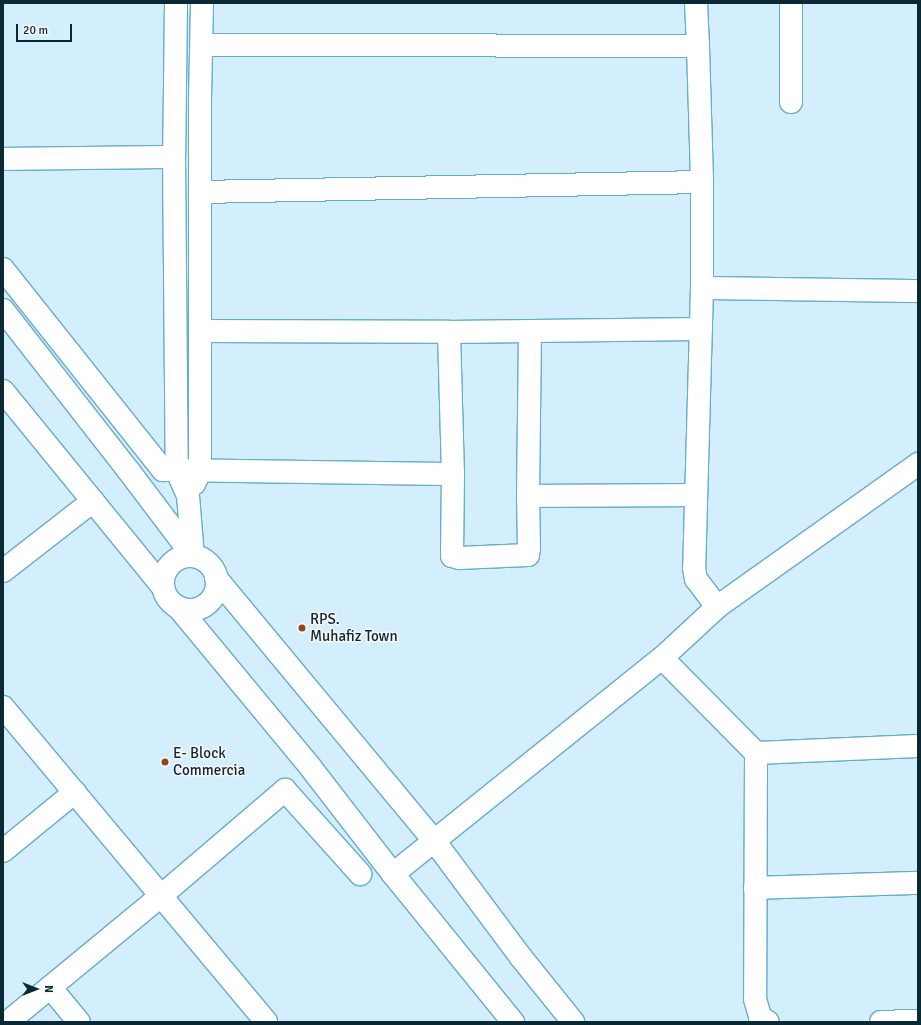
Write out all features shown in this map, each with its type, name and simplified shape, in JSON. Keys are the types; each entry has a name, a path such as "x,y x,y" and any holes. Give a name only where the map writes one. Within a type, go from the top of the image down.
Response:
{"street":[{"path":"176,3 176,101 174,157 177,471 188,496 193,556"},
{"path":"188,496 200,471 200,100 202,3"},
{"path":"696,3 702,182 702,288 694,568 696,579 717,607"},
{"path":"791,3 791,102"},
{"path":"202,45 698,46"},
{"path":"176,101 200,100"},
{"path":"3,159 174,157"},
{"path":"200,192 702,182"},
{"path":"3,269 163,470 453,474"},
{"path":"702,288 918,291"},
{"path":"3,310 193,556 208,564 216,578 435,842 520,956 573,1022"},
{"path":"200,331 449,332 701,329"},
{"path":"449,332 453,474 452,556 459,558 528,555 530,331"},
{"path":"176,361 199,361"},
{"path":"3,391 163,588 171,602 178,607 311,768 392,874 513,1022"},
{"path":"392,874 435,842 662,658 717,607 918,464"},
{"path":"528,496 696,495"},
{"path":"3,571 93,501"},
{"path":"163,588 163,579 170,564 181,558 193,556"},
{"path":"178,607 194,610 209,602 215,591 216,578"},
{"path":"662,658 756,753 756,999 760,1017 768,1022"},
{"path":"3,707 162,895 266,1022"},
{"path":"756,753 918,746"},
{"path":"8,1022 162,895 311,768"},
{"path":"285,790 360,874"},
{"path":"3,851 75,792"},
{"path":"755,888 918,883"},
{"path":"50,987 79,1022"},
{"path":"881,1022 918,1021"}],"place":[{"name":"RPS. Muhafiz Town","path":"302,628"},
{"name":"E- Block Commercia","path":"165,762"}]}
